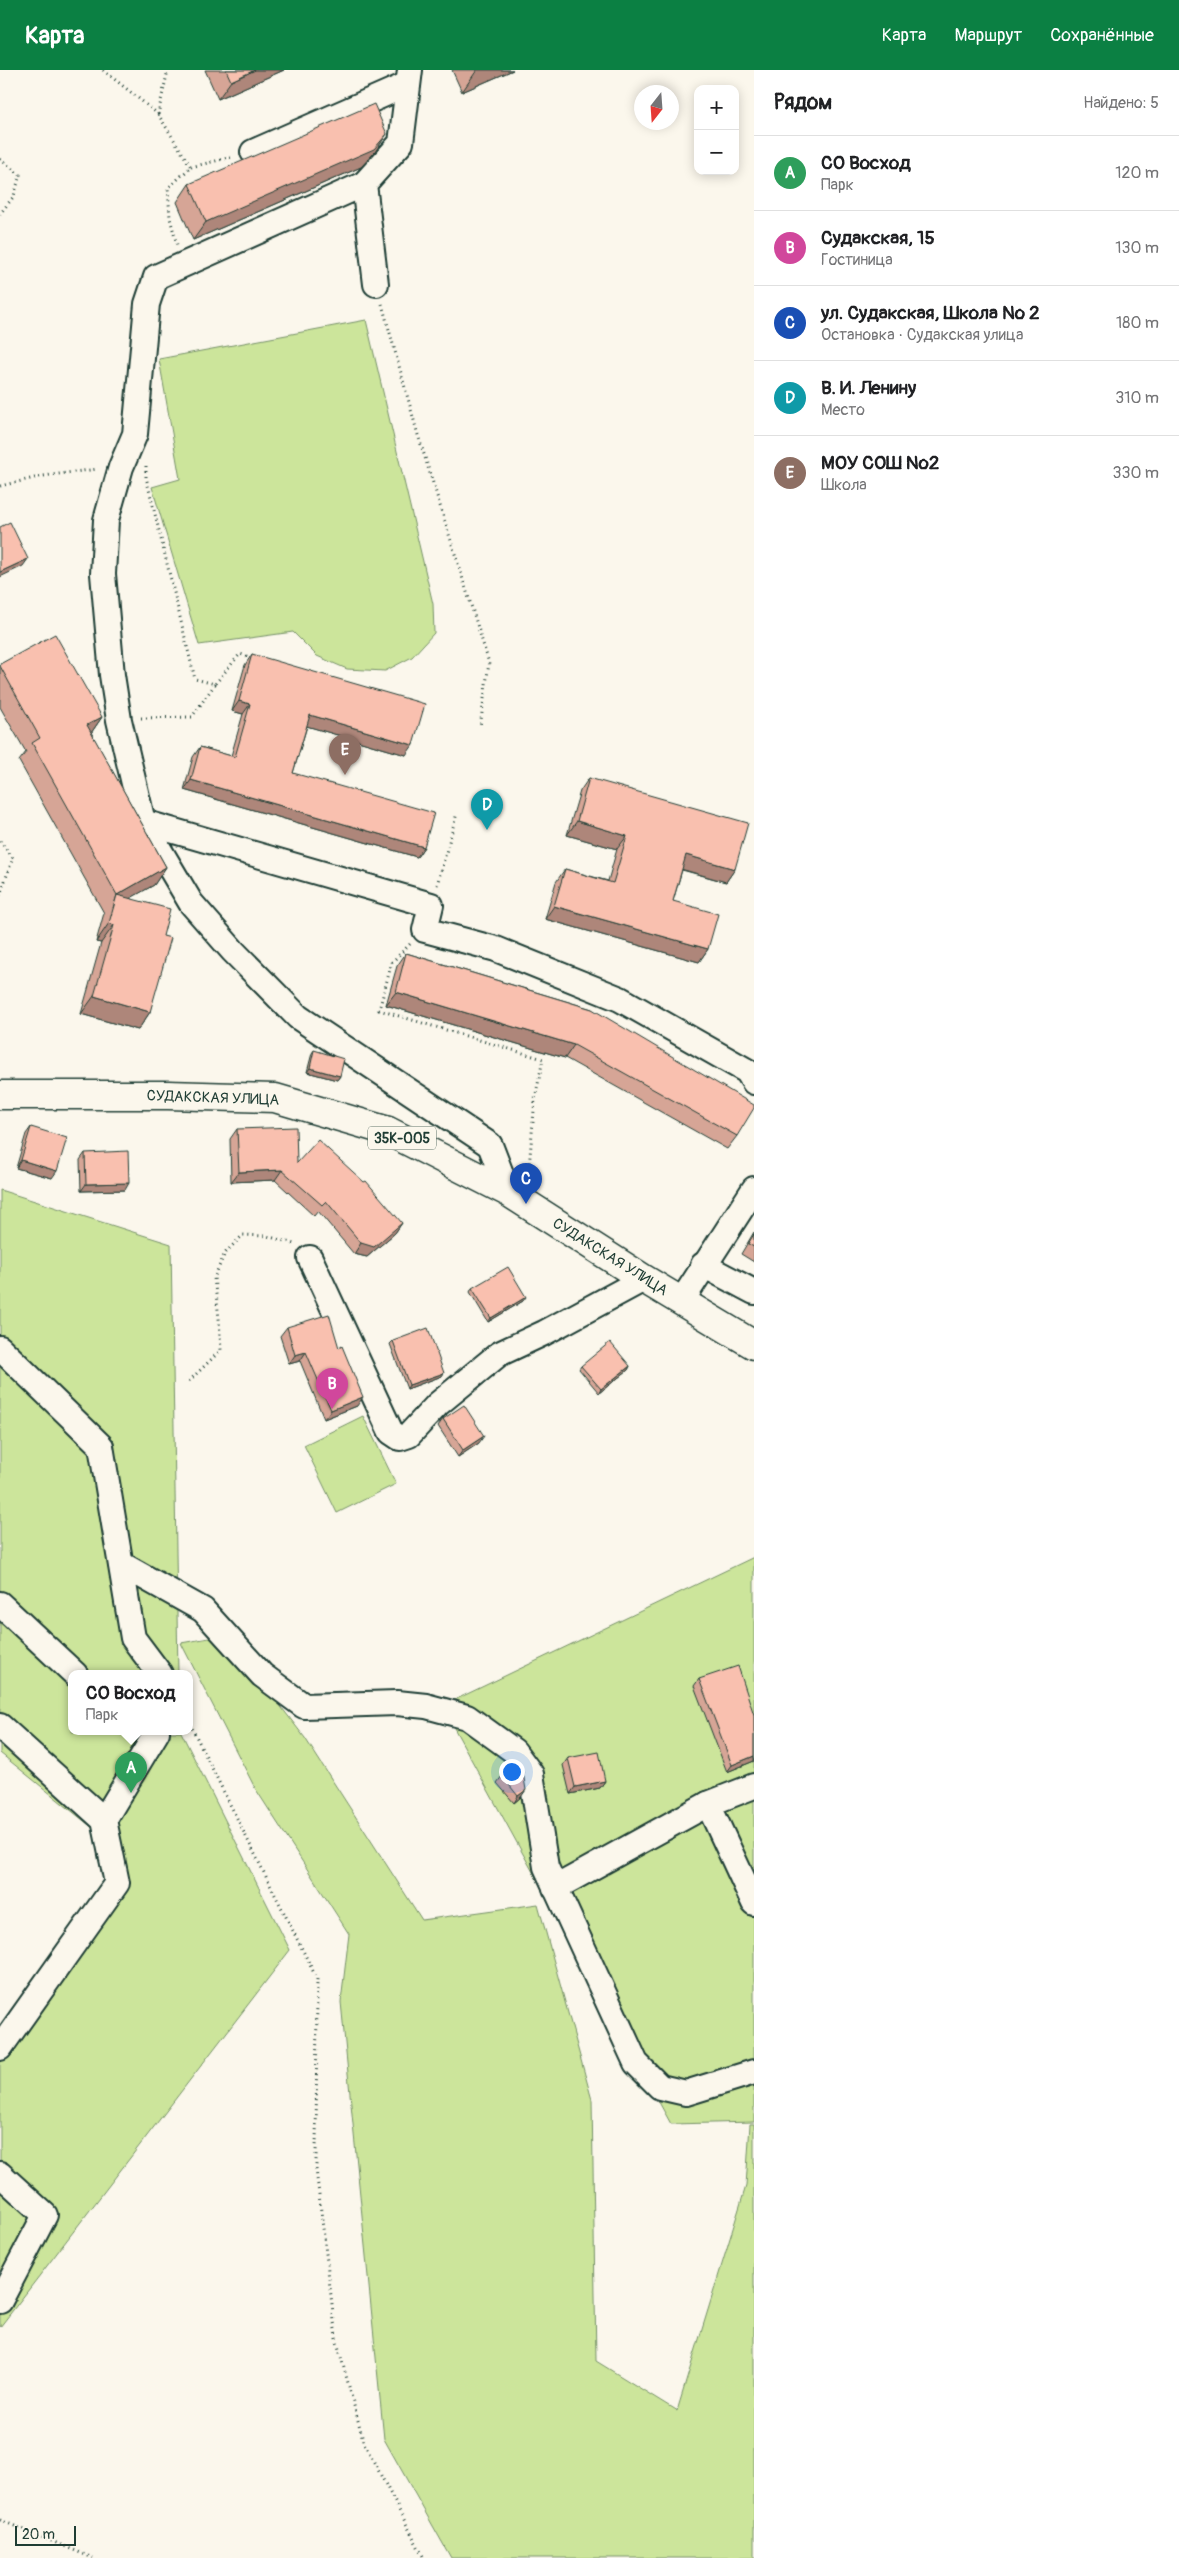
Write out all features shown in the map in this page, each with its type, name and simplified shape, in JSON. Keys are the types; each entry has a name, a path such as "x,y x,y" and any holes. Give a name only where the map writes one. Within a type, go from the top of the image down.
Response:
{"main road":[{"name":"СУДАКСКАЯ УЛИЦА","path":"0,1095 168,1095 275,1098 388,1131 517,1198 644,1280 754,1345"}],"street":[{"path":"253,152 409,77"},
{"path":"409,77 401,143 364,184 182,263 156,277 146,304 136,434 121,467 106,520 103,574 108,649 119,720 143,822 191,903 298,1017 490,1145 517,1198"},
{"path":"364,184 376,284"},
{"path":"143,822 431,905 425,930 496,949 620,999 747,1071 754,1082"},
{"path":"681,1302 703,1265 754,1189"},
{"path":"310,1258 390,1432 400,1438 409,1435 438,1404 499,1354 544,1333 644,1280"},
{"path":"703,1265 754,1292"},
{"path":"0,1348 101,1446 133,1638 157,1670"},
{"path":"121,1564 204,1610 262,1675 304,1706 396,1703 426,1706 467,1717 514,1751 531,1774 546,1867 636,2063 660,2087 686,2093 754,2072"},
{"path":"0,1604 71,1670"},
{"path":"0,1726 104,1820 118,1882 0,2048"},
{"path":"104,1820 148,1736"},
{"path":"555,1888 708,1804 754,1786"},
{"path":"708,1804 754,1903"},
{"path":"0,2174 46,2215 0,2300"}],"path":[{"path":"103,70 158,114 191,166"},
{"path":"158,114 168,70"},
{"path":"173,229 168,188 191,166 253,152"},
{"path":"0,158 20,175 14,196 0,214"},
{"path":"376,284 418,435 489,663 480,727"},
{"path":"136,434 145,448 146,477 195,679 215,684"},
{"path":"0,486 43,476 121,467"},
{"path":"119,720 192,717 215,684 240,654 259,659"},
{"path":"431,905 458,813"},
{"path":"0,841 13,858 0,896"},
{"path":"425,930 392,962 379,1010 543,1059 517,1198"},
{"path":"189,1381 221,1350 214,1278 225,1253 243,1235 267,1236 303,1246 310,1258"},
{"path":"193,1730 316,1979 316,2169 336,2338 364,2443 424,2558"},
{"path":"0,2520 93,2558"}],"green space":[{"path":"366,320 433,604 434,633 412,657 385,671 347,669 317,656 293,632 199,645 152,487 180,479 159,359"},
{"path":"0,1190 171,1244 178,1670 68,1670 68,1735 182,1735 290,1950 0,2327 0,2028 105,1887 99,1833 0,1753"},
{"path":"363,1416 396,1484 337,1513 304,1445"},
{"path":"754,1557 754,2122 671,2124 442,1706"},
{"path":"226,1635 305,1738 422,1920 538,1904 592,2100 596,2361 677,2411 746,2186 750,2124 754,2124 754,2558 451,2558 384,2439 341,2002 349,1934 255,1788 181,1643"}],"building":[{"path":"226,70 255,70 231,81"},
{"path":"374,104 387,134 374,149 206,222 189,184"},
{"path":"10,522 28,559 0,572 0,527"},
{"path":"55,634 102,717 87,725 166,867 117,895 32,743 40,738 0,666 0,664"},
{"path":"252,654 425,704 413,745 310,715 293,773 434,813 424,847 191,780 200,747 235,757 250,704 239,701"},
{"path":"589,778 748,823 735,869 686,855 673,901 718,914 708,949 554,906 565,869 613,883 627,836 577,821"},
{"path":"117,895 170,909 163,936 171,938 150,1012 94,996 114,925 109,923"},
{"path":"406,953 592,1009 754,1105 754,1108 737,1136 574,1045 396,992"},
{"path":"314,1050 344,1059 340,1076 310,1068"},
{"path":"31,1127 67,1138 57,1171 21,1160"},
{"path":"296,1127 297,1163 318,1140 364,1182 366,1181 402,1223 374,1247 361,1243 326,1201 322,1205 282,1170 239,1172 237,1129"},
{"path":"128,1151 129,1183 86,1184 85,1153"},
{"path":"754,1234 754,1247 748,1244"},
{"path":"508,1267 526,1297 491,1318 472,1288"},
{"path":"329,1314 339,1348 342,1346 363,1397 331,1410 306,1352 295,1355 287,1327"},
{"path":"428,1328 444,1373 409,1385 393,1341"},
{"path":"610,1342 630,1366 601,1389 581,1366"},
{"path":"464,1405 484,1436 463,1450 443,1419"},
{"path":"738,1666 754,1715 754,1756 732,1765 699,1679"},
{"path":"599,1752 605,1781 575,1787 568,1758"},
{"path":"516,1763 523,1772 526,1790 518,1796 502,1776"}],"place":[{"name":"МОУ СОШ №2","path":"345,775"},
{"name":"В. И. Ленину","path":"487,830"},
{"name":"ул. Судакская, Школа № 2","path":"526,1204"},
{"name":"Судакская, 15","path":"332,1409"},
{"name":"СО Восход","path":"131,1793"}]}
